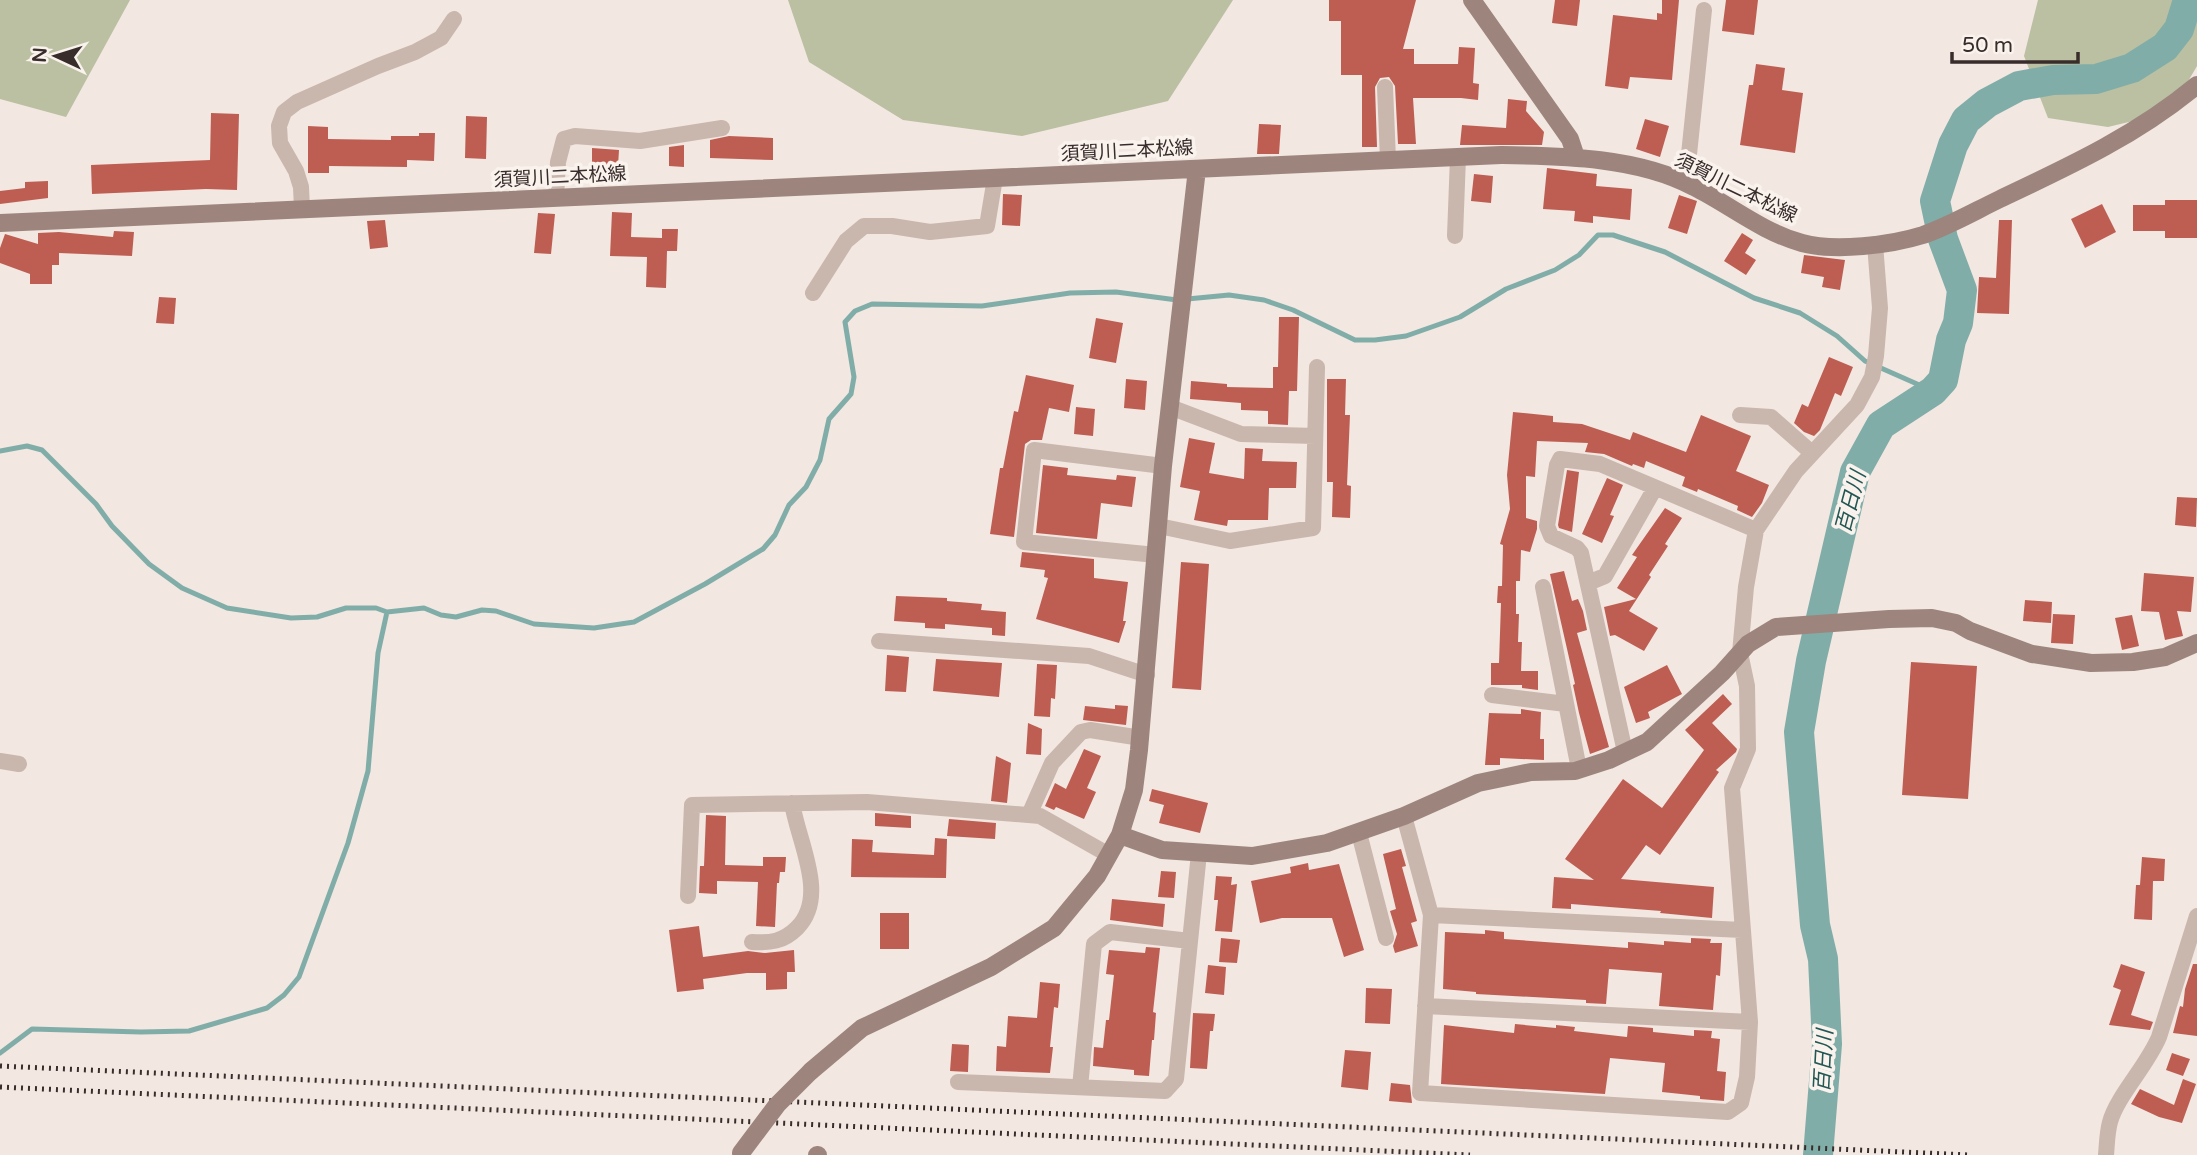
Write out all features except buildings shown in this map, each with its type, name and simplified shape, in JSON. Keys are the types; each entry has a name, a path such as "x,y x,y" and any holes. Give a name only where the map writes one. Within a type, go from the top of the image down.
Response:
{"street":[{"path":"1472,0 1570,139 1576,156"},
{"path":"1686,183 1704,10"},
{"path":"302,209 299,179 280,143 279,127 284,112 297,102 415,52 440,38 454,19"},
{"name":"須賀川二本松線","path":"0,223 1501,155 1576,156 1655,172 1686,183 1771,231 1805,244 1843,246 1874,244 1923,235 2119,140 2197,85"},
{"path":"1385,87 1388,160"},
{"path":"556,198 558,162 564,139 575,136 640,141 722,128"},
{"path":"1455,236 1458,157"},
{"path":"741,1154 777,1105 811,1071 862,1028 991,967 1054,928 1089,886 1120,835 1134,790 1147,675 1163,466 1198,169"},
{"path":"813,293 846,241 864,226 892,226 930,232 988,226 995,178"},
{"path":"1404,816 1431,915 1420,1093 1728,1112 1741,1102 1745,1090 1750,1022 1731,788 1742,767 1749,739 1747,686 1740,653 1746,587 1756,530 1796,471 1857,405 1872,377 1880,308 1874,244"},
{"path":"1159,526 1230,541 1313,528 1317,368"},
{"path":"1170,407 1241,433 1315,436"},
{"path":"1740,415 1771,417 1812,453"},
{"path":"1156,555 1024,542 1034,450 1163,466"},
{"path":"1625,752 1581,553 1577,548 1551,536 1548,526 1560,458 1600,464 1756,530"},
{"path":"1588,583 1605,576 1655,488"},
{"path":"1543,587 1579,769"},
{"path":"1120,835 1162,850 1252,856 1327,843 1359,833 1404,816 1478,782 1531,772 1579,769 1609,760 1647,741 1722,673 1748,644 1776,627 1932,618 1956,623 1970,631 2032,654 2091,663 2133,662 2165,657 2197,643"},
{"path":"880,641 1089,656 1147,675"},
{"path":"1492,695 1566,704"},
{"path":"1029,815 1052,763 1081,732 1090,730 1140,738"},
{"path":"0,761 19,764"},
{"path":"688,896 692,805 867,802 1041,816 1109,855"},
{"path":"752,942 774,942 787,937 799,926 810,909 808,862 795,827 792,803"},
{"path":"1359,833 1386,938"},
{"path":"958,1082 1165,1091 1176,1079 1199,853"},
{"path":"1431,915 1742,930"},
{"path":"2106,1155 2107,1133 2116,1108 2151,1055 2159,1037 2197,916"},
{"path":"1080,1087 1094,944 1110,933 1190,941"},
{"path":"1425,1006 1750,1022"}],"green space":[{"path":"0,0 130,0 66,117 0,99"},
{"path":"788,0 1233,0 1168,101 1022,136 903,120 809,62"},
{"path":"2038,0 2197,0 2197,66 2170,112 2108,127 2048,118 2024,56"}],"waterway":[{"name":"百日川","path":"1818,1155 1827,1044 1823,959 1815,925 1799,732 1811,661 1855,472 1881,425 1933,391 1943,380 1951,340 1958,323 1962,290 1943,239 1935,201 1953,145 1966,120 1987,103 2019,86 2053,80 2096,79 2132,68 2165,47 2179,29 2188,0"},
{"path":"0,451 27,446 42,450 96,504 112,526 149,564 182,588 227,608 291,618 317,617 346,608 376,608 387,612 424,608 441,615 456,617 482,610 496,611 534,624 594,628 634,622 763,549 775,535 789,505 806,487 820,460 829,419 851,394 854,377 845,322 855,311 872,304 982,306 1070,293 1116,292 1177,300 1229,295 1264,300 1293,310 1355,340 1375,340 1406,336 1460,317 1506,289 1555,270 1579,255 1598,235 1613,235 1665,252 1754,298 1800,313 1837,336 1865,361 1933,391"},
{"path":"0,1053 32,1029 189,1031 267,1008 284,995 299,977 348,843 368,771 378,653 387,612"}],"railway":[{"path":"0,1066 1969,1155"},
{"path":"0,1087 1470,1155"}]}
